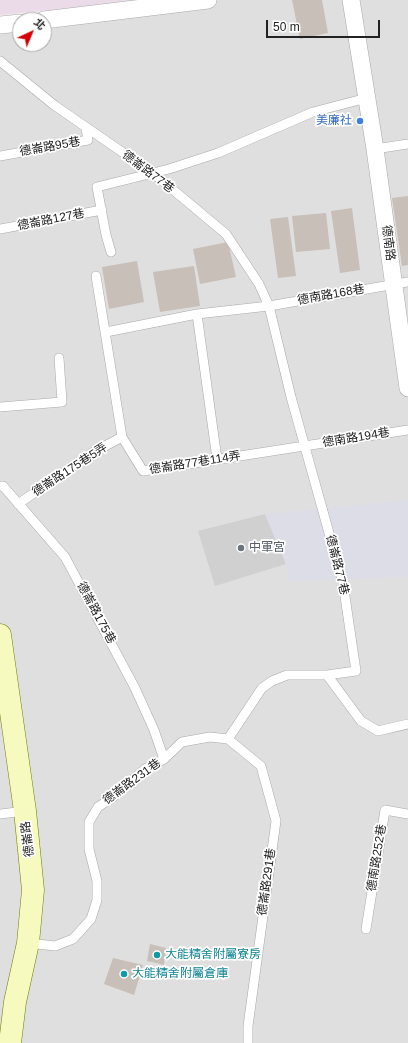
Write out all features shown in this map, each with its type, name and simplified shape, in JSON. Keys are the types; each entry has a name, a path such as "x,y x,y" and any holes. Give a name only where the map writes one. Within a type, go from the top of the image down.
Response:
{"street":[{"path":"52,19 208,0"},
{"name":"德南路","path":"351,0 375,149 400,283 408,388"},
{"path":"0,26 12,24"},
{"name":"德崙路","path":"1,645 25,811 33,890 28,943 15,1002 10,1043"}],"lane":[{"name":"德崙路77巷","path":"0,62 54,105 154,174 226,234 259,284 269,306 305,446 343,584 356,671 327,675 286,675 272,681 262,688 228,739"},
{"path":"111,252 106,235 97,186 154,174 218,153 313,112 367,98"},
{"name":"德崙路95巷","path":"0,156 88,140 86,128"},
{"path":"375,149 408,144"},
{"name":"德崙路127巷","path":"0,230 102,210"},
{"name":"德崙路77巷114弄","path":"96,276 122,437 143,471 305,446"},
{"name":"德南路168巷","path":"269,306 400,283"},
{"path":"106,332 197,314 269,306"},
{"path":"197,314 217,459"},
{"path":"0,407 62,402 58,358"},
{"name":"德南路194巷","path":"305,446 408,430"},
{"name":"德崙路175巷5弄","path":"18,504 92,453 122,437"},
{"name":"德崙路175巷","path":"0,486 3,486 65,557 135,688 154,730 164,759"},
{"path":"327,675 361,721 378,731 408,724"},
{"name":"德崙路231巷","path":"28,943 55,946 72,939 91,919 97,900 97,881 88,849 89,822 98,807 113,797 145,769 164,759 182,742 210,737 228,739"},
{"name":"德崙路291巷","path":"228,739 261,766 276,821 248,1026 248,1043"},
{"name":"德南路252巷","path":"366,929 384,810 408,814"},
{"path":"0,814 25,811"}],"shaded area":[{"path":"0,0 156,0 31,12 12,12 12,14 0,15"},
{"path":"185,0 408,0 408,1043 0,1043 0,22 12,21 12,52 52,52 52,16"},
{"path":"408,500 408,577 289,581 286,564 265,514"},
{"name":"中軍宮","path":"265,514 286,564 215,586 198,531"}],"building":[{"path":"292,0 322,0 328,33 300,39"},
{"path":"408,196 408,265 402,266 392,198"},
{"path":"352,208 360,270 340,273 331,211"},
{"path":"326,213 330,249 296,252 292,216"},
{"path":"288,217 296,276 278,278 270,219"},
{"path":"228,242 236,277 200,284 193,249"},
{"path":"137,261 144,302 109,309 102,267"},
{"path":"194,266 200,306 160,312 153,272"},
{"name":"大能精舍附屬寮房","path":"150,944 166,948 164,965 147,961"},
{"name":"大能精舍附屬倉庫","path":"113,958 143,965 134,995 104,984"}],"place":[{"name":"美廉社","path":"360,121"},
{"name":"中軍宮","path":"241,548"},
{"name":"大能精舍附屬寮房","path":"157,955"},
{"name":"大能精舍附屬倉庫","path":"124,974"}]}
